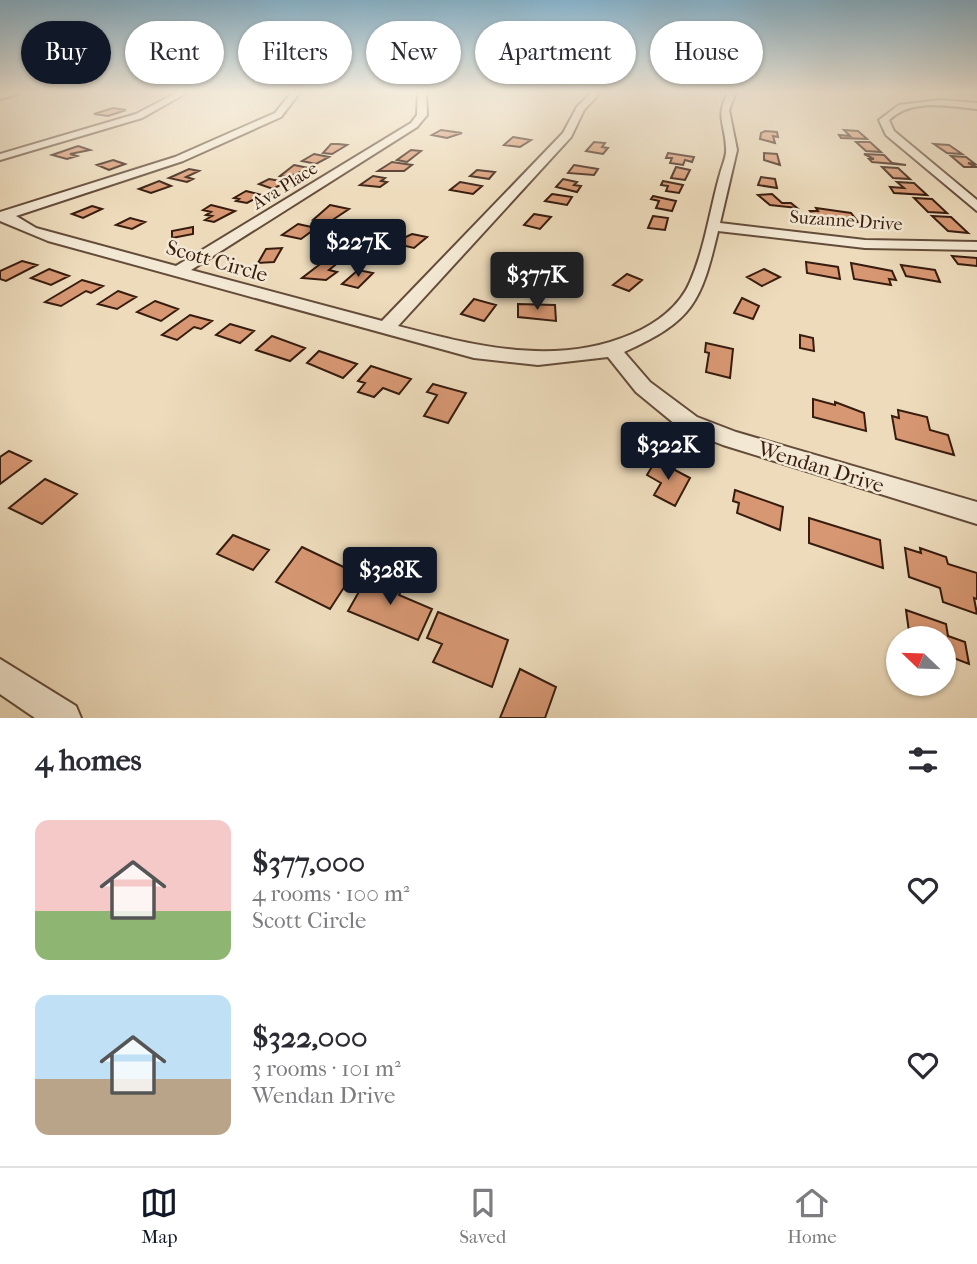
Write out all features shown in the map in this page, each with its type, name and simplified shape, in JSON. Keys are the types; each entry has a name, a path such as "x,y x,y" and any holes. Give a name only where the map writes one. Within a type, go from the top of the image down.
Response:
{"street":[{"path":"0,157 107,126"},
{"path":"3,216 179,159 254,126"},
{"name":"Ava Place","path":"179,271 413,126"},
{"path":"385,329 546,154 567,135 572,126"},
{"name":"Scott Circle","path":"3,216 38,233 474,352 538,359 589,355 612,350 651,333 685,303 698,283 732,150 727,126"},
{"path":"886,126 890,134 977,207"},
{"name":"Suzanne Drive","path":"712,226 864,244 977,246"},
{"name":"Wendan Drive","path":"612,350 649,393 689,423 731,439 977,513"},
{"path":"0,675 64,718"}],"building":[{"path":"441,130 462,133 447,138 432,135"},
{"path":"844,130 858,131 867,139 841,138 839,135 850,136"},
{"path":"777,132 778,137 773,136 775,143 760,139 761,133"},
{"path":"513,137 531,140 520,147 504,145"},
{"path":"594,142 605,143 602,147 608,148 603,154 586,151"},
{"path":"856,142 870,142 881,152 866,151"},
{"path":"331,144 347,145 332,154 323,153"},
{"path":"934,144 949,145 962,154 947,153"},
{"path":"78,146 90,150 70,154 77,156 67,159 52,155"},
{"path":"411,150 421,151 407,162 397,160"},
{"path":"668,153 694,157 692,162 685,160 683,165 670,163 672,158 666,158"},
{"path":"764,153 777,154 780,165 764,160"},
{"path":"314,154 329,157 316,164 302,161"},
{"path":"864,154 884,155 892,163 906,165 872,162 869,159 874,159"},
{"path":"951,156 966,157 975,164 968,163 977,167 964,167"},
{"path":"113,160 125,164 109,170 97,165"},
{"path":"392,162 412,165 404,171 378,171"},
{"path":"294,165 309,168 289,177 280,176"},
{"path":"574,165 598,169 594,175 568,173"},
{"path":"676,167 690,170 685,180 671,178"},
{"path":"882,167 898,168 910,179 893,178"},
{"path":"189,169 199,171 186,177 193,179 187,182 169,178"},
{"path":"477,170 495,172 489,179 470,176"},
{"path":"373,176 385,178 381,181 387,182 380,187 360,185"},
{"path":"761,177 775,179 777,188 758,185"},
{"path":"269,179 286,182 273,189 259,184"},
{"path":"563,179 577,182 574,185 581,186 577,192 556,187"},
{"path":"159,181 171,186 151,193 139,189"},
{"path":"663,181 683,185 679,193 666,191 668,186 661,185"},
{"path":"460,182 482,186 473,194 450,190"},
{"path":"897,182 914,183 927,195 894,193 890,187 904,188"},
{"path":"246,191 262,195 247,203 236,201 239,199 234,198"},
{"path":"552,194 572,197 567,205 545,201"},
{"path":"772,194 782,203 791,203 797,208 770,205 758,195"},
{"path":"653,196 676,201 672,211 656,208 659,201 651,199"},
{"path":"914,198 932,199 947,213 928,212"},
{"path":"211,205 235,211 214,222 205,220 212,216 206,215 211,212 203,210"},
{"path":"330,205 349,209 328,223 313,220"},
{"path":"92,206 102,209 83,218 72,214"},
{"path":"816,208 851,213 858,222 816,219 810,211 818,211"},
{"path":"534,214 551,217 540,229 524,225"},
{"path":"653,216 668,218 665,230 648,228"},
{"path":"932,216 951,217 968,233 948,231"},
{"path":"130,218 145,222 132,229 116,225"},
{"path":"298,224 316,228 301,239 282,235"},
{"path":"193,227 193,234 172,238 172,231"},
{"path":"412,234 427,237 414,248 393,243"},
{"path":"282,248 274,262 258,263 266,249"},
{"path":"952,256 977,258 977,266 958,264"},
{"path":"328,258 340,261 329,270 337,272 326,280 302,278"},
{"path":"22,261 37,265 6,281 0,279 0,271"},
{"path":"806,262 838,267 840,279 807,273"},
{"path":"851,263 892,271 896,280 889,279 891,285 854,279"},
{"path":"901,265 935,270 940,282 906,276"},
{"path":"49,269 69,276 51,285 31,278"},
{"path":"764,269 780,277 762,286 747,277"},
{"path":"358,270 373,273 358,288 342,284"},
{"path":"627,274 642,280 629,291 613,285"},
{"path":"82,280 103,286 91,293 86,291 61,306 45,302"},
{"path":"118,291 136,297 117,309 98,304"},
{"path":"742,298 759,306 753,319 734,313"},
{"path":"474,299 496,305 484,321 461,314"},
{"path":"155,301 178,309 161,321 137,312"},
{"path":"518,304 555,305 556,321 518,317"},
{"path":"190,315 212,321 201,329 194,327 177,340 162,335"},
{"path":"230,324 254,331 240,343 216,335"},
{"path":"800,335 813,338 814,351 800,348"},
{"path":"272,336 305,348 290,361 256,350"},
{"path":"706,343 733,349 730,378 706,372 709,353 705,352"},
{"path":"319,351 357,364 343,378 307,363"},
{"path":"371,366 411,379 399,394 383,388 374,397 358,392 365,383 358,381"},
{"path":"433,384 466,393 448,423 424,416 437,395 427,392"},
{"path":"813,399 835,405 835,402 864,413 866,431 813,417"},
{"path":"898,410 927,417 930,430 948,435 954,455 896,439 892,416 899,418"},
{"path":"9,451 31,461 0,484 0,457"},
{"path":"656,460 690,478 675,506 654,495 661,483 647,475"},
{"path":"45,479 77,494 42,524 9,508"},
{"path":"735,490 783,507 780,530 737,513 739,503 733,501"},
{"path":"809,518 880,540 883,568 809,543"},
{"path":"233,535 269,550 253,570 217,554"},
{"path":"302,547 354,572 330,609 276,582"},
{"path":"905,548 921,553 920,548 946,557 948,564 977,573 977,599 974,598 977,614 943,602 940,588 909,577"},
{"path":"369,574 403,587 399,595 432,609 418,640 348,611"},
{"path":"906,610 946,626 908,626"},
{"path":"438,612 508,640 492,687 433,662 442,644 427,638"},
{"path":"956,639 965,642 969,664 956,659"},
{"path":"520,669 556,687 545,718 500,718"}]}
